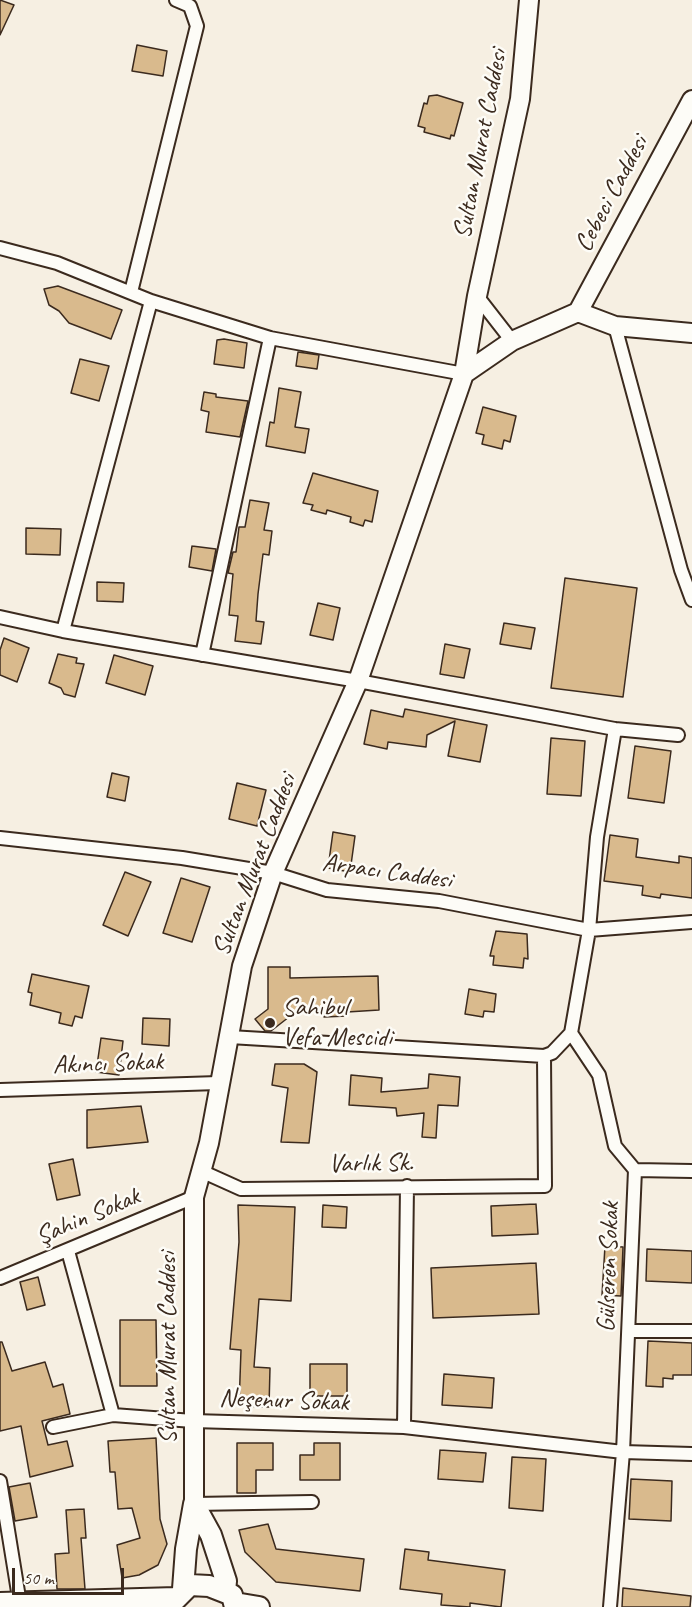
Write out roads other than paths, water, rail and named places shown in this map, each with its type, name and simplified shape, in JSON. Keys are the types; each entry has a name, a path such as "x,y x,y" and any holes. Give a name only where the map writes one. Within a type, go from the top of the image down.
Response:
{"main road":[{"name":"Sultan Murat Caddesi","path":"194,1504 194,1197 209,1143 218,1083 230,1037 242,966 273,873 358,681 464,374 477,296 520,99 529,0"},
{"name":"Cebeci Caddesi","path":"578,312 692,100"},
{"path":"464,374 512,341 578,312 615,326 692,333"},
{"path":"178,1598 194,1504"},
{"path":"194,1504 211,1535 232,1600"},
{"path":"0,1603 178,1598 198,1584 232,1600 259,1607"}],"street":[{"path":"130,292 197,26 190,6 176,0"},
{"path":"0,248 57,263 151,301 270,338 464,374"},
{"path":"477,296 512,341"},
{"path":"63,631 151,301"},
{"path":"615,326 692,600"},
{"path":"202,655 270,338"},
{"path":"0,617 63,631 358,681 615,729 678,735"},
{"path":"230,1037 544,1056 552,1053 571,1033 588,930 597,837 615,729"},
{"name":"Arpacı Caddesi","path":"0,838 182,858 273,873 327,890 439,900 588,930 692,922"},
{"name":"Gülseren Sokak","path":"571,1033 599,1075 615,1146 635,1170 630,1331 610,1607"},
{"name":"Varlık Sk.","path":"201,1171 241,1189 545,1186 544,1056"},
{"name":"Akıncı Sokak","path":"0,1090 218,1083"},
{"path":"635,1170 692,1171"},
{"path":"404,1427 407,1186"},
{"name":"Şahin Sokak","path":"0,1278 194,1197"},
{"path":"68,1251 113,1415"},
{"path":"630,1331 692,1331"},
{"name":"Neşenur Sokak","path":"53,1427 113,1415 193,1421 404,1427 623,1452"},
{"path":"623,1452 692,1454"},
{"path":"0,1481 8,1516 20,1604"},
{"path":"194,1504 312,1502"}],"place":[{"name":"Sahibul Vefa Mescidi","path":"270,1023"}]}
